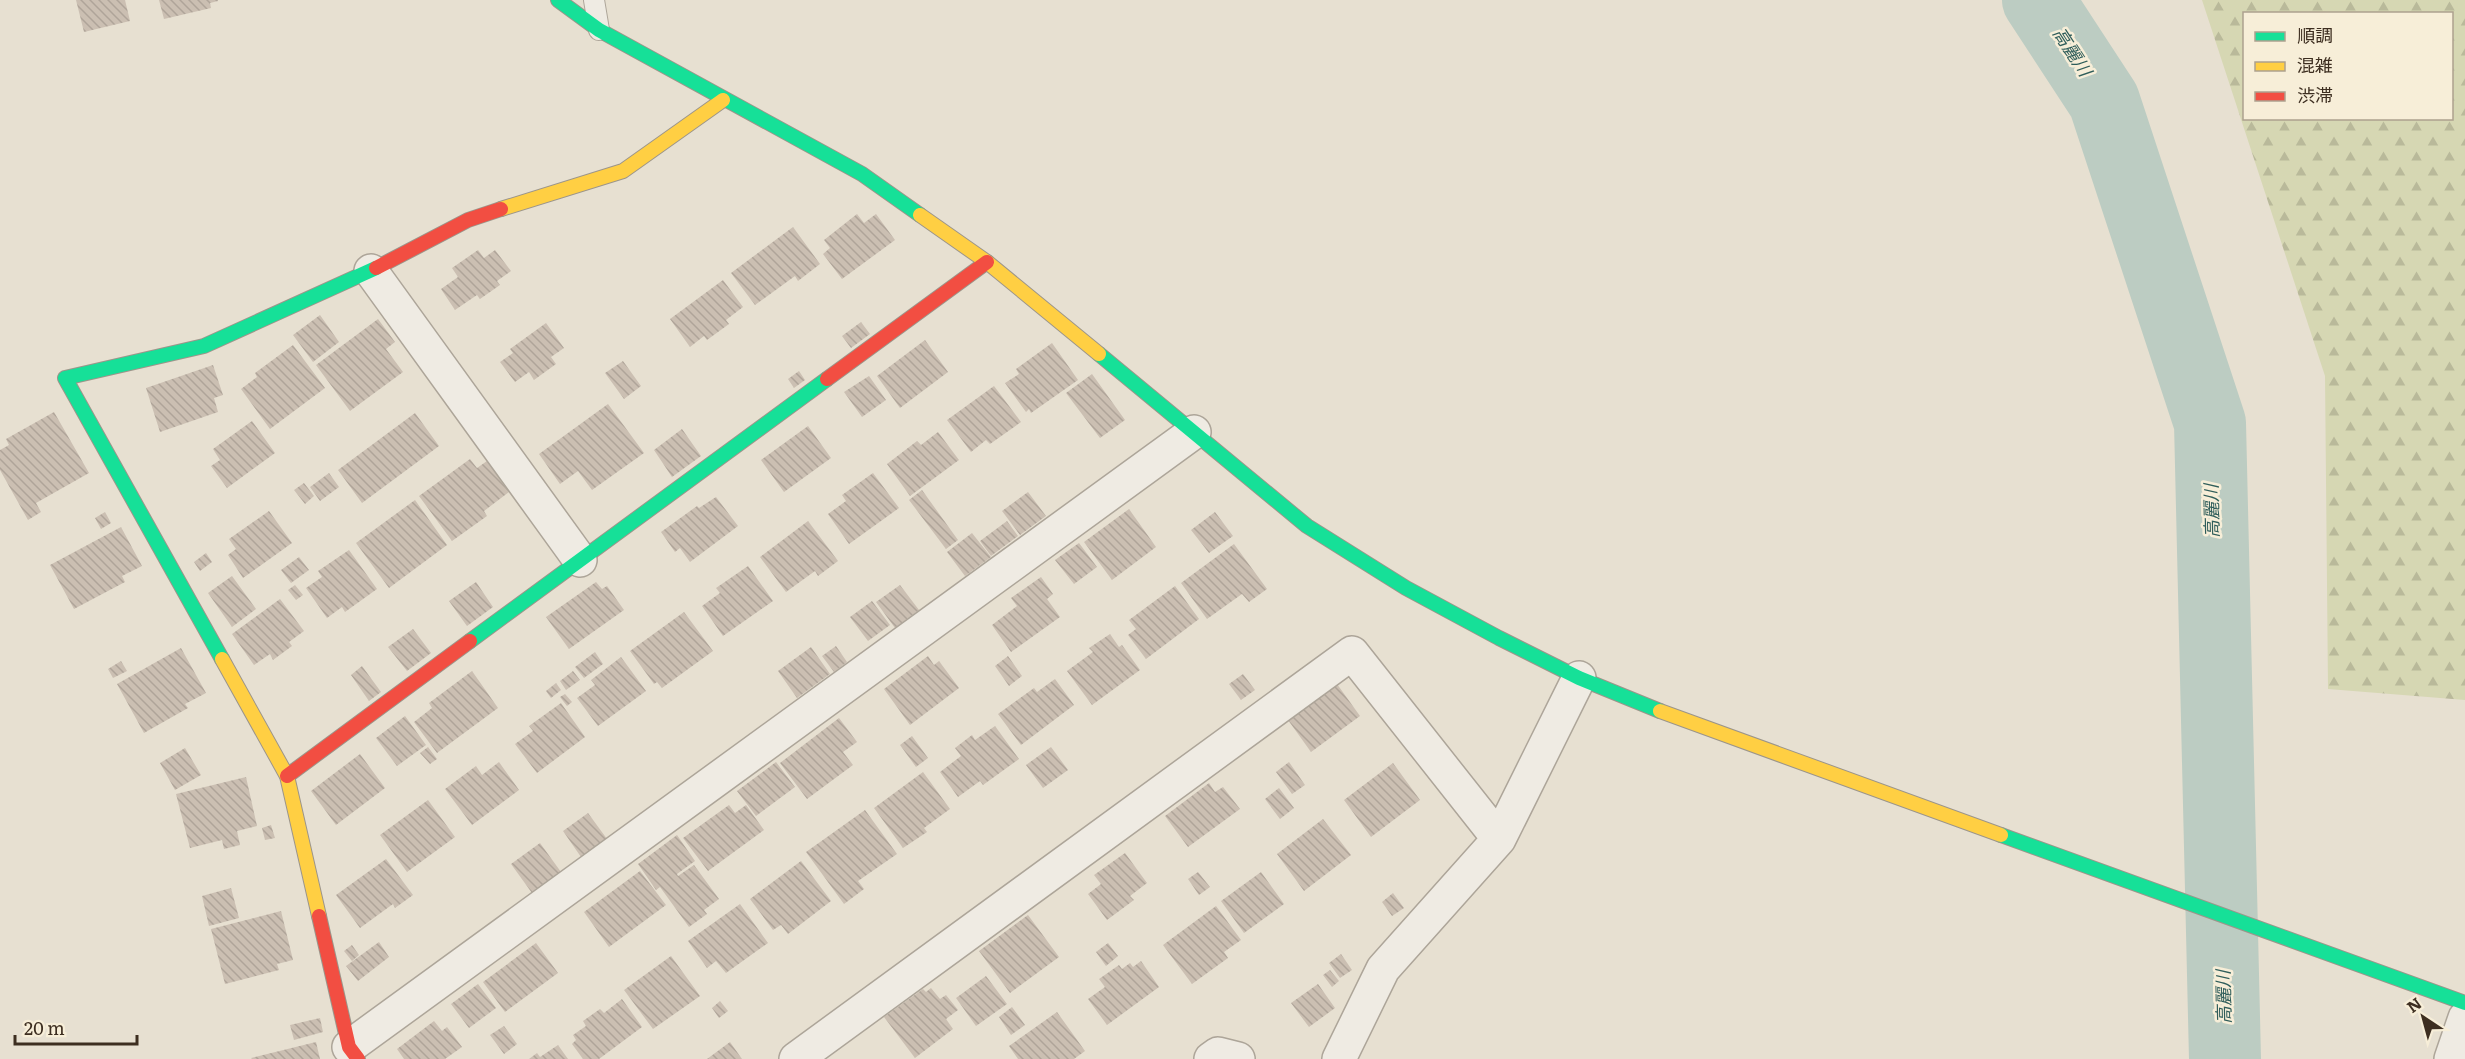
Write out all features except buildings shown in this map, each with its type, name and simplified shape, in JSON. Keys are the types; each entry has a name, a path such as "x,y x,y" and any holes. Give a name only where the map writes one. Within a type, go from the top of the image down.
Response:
{"street":[{"path":"558,0 599,30 723,100 862,174 987,262 1317,532 1416,593 1579,678 1649,707 2465,1003"},
{"path":"723,100 623,171 468,220 371,271 204,346 64,378 287,776 353,1053 1194,432"},
{"path":"287,776 987,262"},
{"path":"371,271 580,560"},
{"path":"796,1059 1352,652 1499,838"},
{"path":"1339,1059 1383,969 1499,838 1579,678"},
{"path":"2451,1059 2465,1018"},
{"path":"1211,1059 1218,1054 1238,1059"}],"lane":[{"path":"594,0 599,30"}],"green space":[{"path":"2202,0 2465,0 2465,700 2328,689 2325,376"}],"waterway":[{"name":"高麗川","path":"2038,0 2104,101 2210,423 2225,1059"}],"traffic: fast":[{"path":"558,0 599,30 862,174 920,215"},
{"path":"222,659 65,378 204,346 376,268"},
{"path":"1099,354 1307,526 1406,588 1499,638 1579,678 1660,711"},
{"path":"470,641 827,379"},
{"path":"2001,835 2465,1003"}],"traffic: slow":[{"path":"501,209 623,171 723,100"},
{"path":"920,215 987,262 1099,354"},
{"path":"222,659 287,776 319,916"},
{"path":"1660,711 2001,835"}],"traffic: jam":[{"path":"376,268 468,220 501,209"},
{"path":"827,379 987,262"},
{"path":"287,776 470,641"},
{"path":"319,916 349,1047 358,1059"}]}
